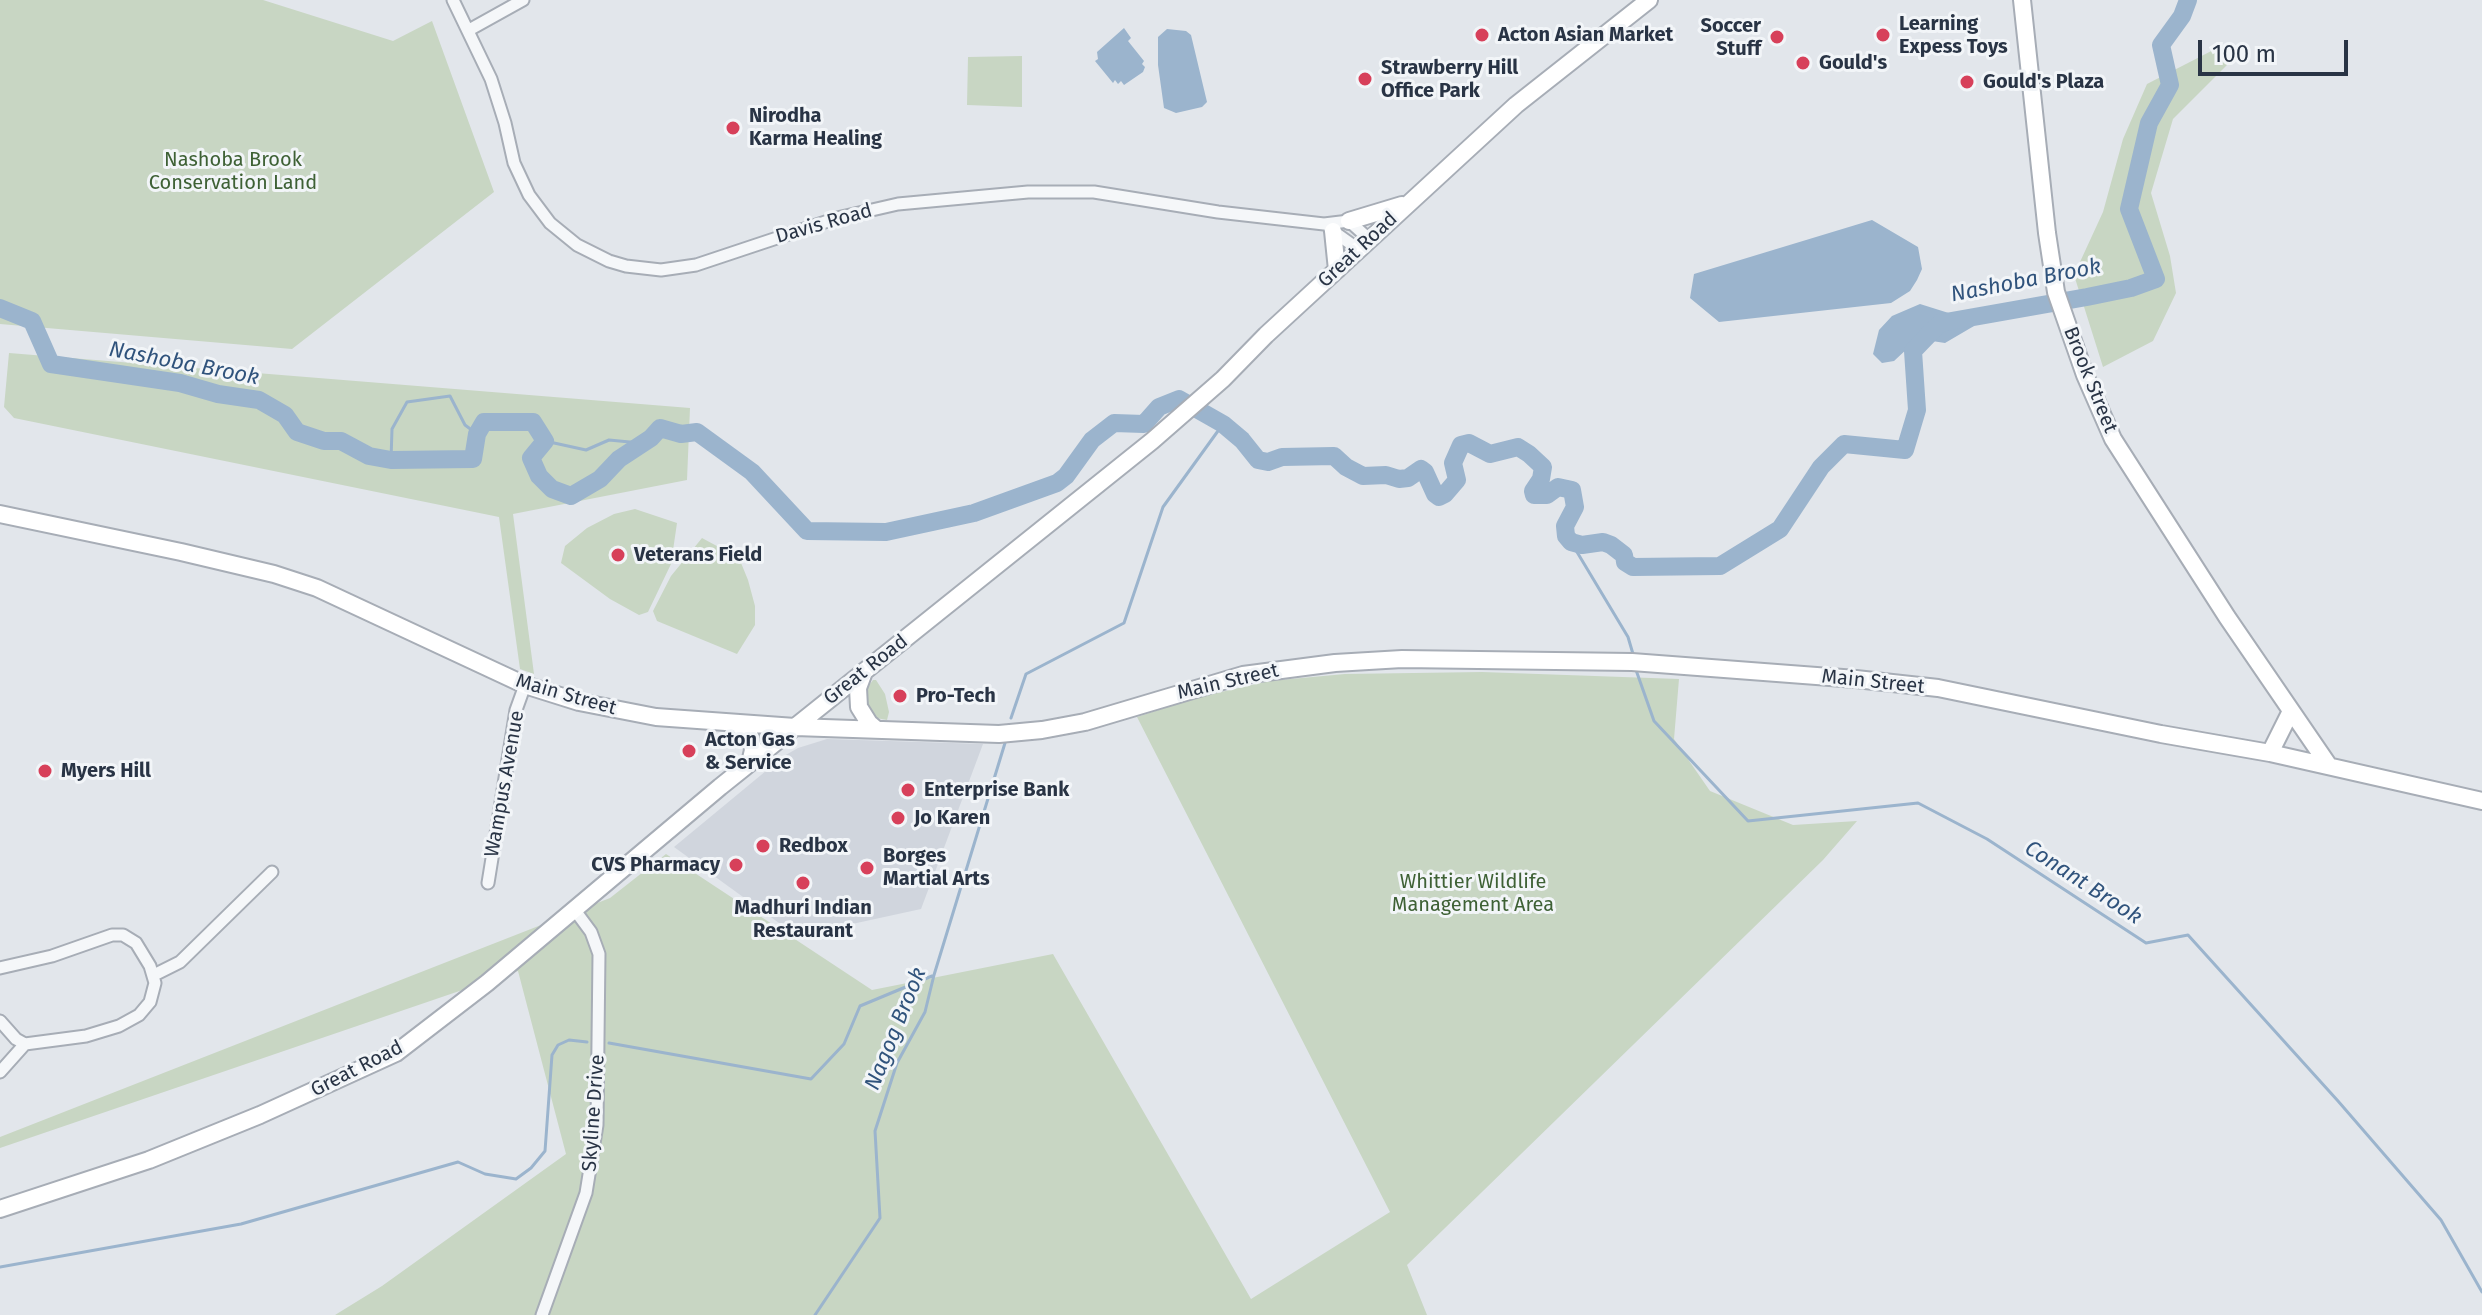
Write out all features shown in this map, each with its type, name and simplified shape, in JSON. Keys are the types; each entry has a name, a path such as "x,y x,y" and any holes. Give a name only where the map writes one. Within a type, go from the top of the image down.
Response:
{"main road":[{"name":"Great Road","path":"0,1209 149,1160 260,1115 396,1053 487,983 750,763 1186,412 1407,203 1516,105 1649,0"},
{"name":"Brook Street","path":"2022,0 2056,292 2085,375 2113,439 2227,617 2329,766"},
{"path":"1349,221 1407,203"},
{"path":"1328,227 1337,270"},
{"name":"Main Street","path":"0,514 274,574 317,588 525,685 602,708 656,717 795,727 977,734 1031,732 1085,722 1243,675 1335,663 1402,659 1632,662 1938,688 2270,753 2482,801"},
{"path":"864,672 858,688 859,708 876,729"},
{"path":"2270,753 2291,711"},
{"path":"738,724 751,738 753,750 750,763"}],"street":[{"name":"Davis Road","path":"453,0 491,79 514,163 529,195 550,223 570,240 593,254 626,266 678,269 837,218 898,204 1028,192 1094,192 1328,227 1364,244"},
{"path":"469,30 523,0"},
{"name":"Davis Road","path":"1328,227 1349,221"},
{"path":"1349,221 1364,244"},
{"name":"Wampus Avenue","path":"488,883 516,710 525,685"},
{"path":"154,975 180,962 272,872"},
{"name":"Skyline Drive","path":"542,1315 586,1193 597,1125 599,954 591,932 574,909"},
{"path":"0,968 63,953 112,935 123,935 136,943 154,975 154,991 143,1011 130,1021 86,1036 25,1044 16,1039 0,1021"},
{"path":"0,1072 25,1044"}],"shaded area":[{"path":"827,739 983,744 921,909 797,936 674,847 784,756"}],"green space":[{"name":"Nashoba Brook Conservation Land","path":"0,0 263,0 393,41 432,21 494,192 292,349 0,324"},
{"path":"2223,45 2228,64 2173,119 2151,193 2170,256 2176,293 2153,341 2103,367 2074,275 2103,212 2123,139 2147,84"},
{"path":"1022,56 1022,107 967,105 968,57"},
{"path":"9,353 690,408 687,480 513,514 534,674 520,669 499,517 14,418 4,407"},
{"name":"Veterans Field","path":"635,509 677,523 671,564 648,612 639,615 610,599 561,563 565,546 587,528 614,514"},
{"name":"Veterans Field","path":"702,538 739,558 748,580 755,606 755,625 737,654 657,621 653,611 671,576"},
{"name":"Whittier Wildlife Management Area","path":"1482,672 1679,679 1674,739 1710,791 1793,825 1857,821 1823,860 1407,1265 1427,1315 335,1315 382,1286 566,1154 518,971 0,1148 0,1137 610,898 666,854 872,990 1053,954 1251,1299 1390,1212 1137,717 1195,698 1269,681 1345,674"},
{"path":"873,680 885,694 889,712 887,720 876,718 866,709 864,692"}],"water":[{"path":"1124,28 1131,38 1128,41 1144,61 1142,64 1145,67 1143,72 1124,85 1121,81 1118,84 1115,80 1113,83 1095,61 1098,59 1097,52"},
{"path":"1167,29 1186,31 1191,35 1207,102 1202,107 1176,113 1164,108 1158,37"},
{"path":"1872,220 1918,247 1922,269 1917,280 1910,291 1891,303 1719,322 1690,298 1694,274"},
{"path":"1920,304 1971,320 1974,326 1945,343 1932,341 1909,347 1894,361 1882,363 1873,354 1879,330 1892,316"}],"waterway":[{"name":"Nashoba Brook","path":"0,308 32,321 51,364 180,383 218,394 259,400 285,415 297,432 324,441 341,441 369,456 391,460 473,459 477,434 484,422 533,422 545,441 531,458 539,476 552,489 571,496 600,479 619,459 651,438 660,428 681,434 697,432 752,472 807,531 886,532 974,513 1057,483 1066,476 1092,440 1114,423 1144,424 1159,407 1179,399 1223,424 1242,440 1258,460 1268,462 1282,457 1334,456 1363,476 1386,475 1399,479 1408,478 1421,469 1439,497 1457,480 1453,463 1461,445 1469,443 1490,454 1518,447 1543,467 1534,495 1547,495 1558,487 1572,490 1575,507 1565,526 1566,536 1571,542 1611,545 1633,567 1720,566 1780,529 1821,467 1844,444 1905,450 1917,410 1913,351 1940,323 2087,297 2156,279 2129,209 2149,123 2170,85 2161,45 2182,16 2188,0"},
{"path":"391,460 392,429 407,402 450,396 465,425 477,434"},
{"name":"Nagog Brook","path":"1011,718 1026,674 1124,623 1163,507 1223,424"},
{"path":"545,441 586,450 609,440 640,443"},
{"name":"Conant Brook","path":"1571,542 1628,637 1633,654"},
{"name":"Conant Brook","path":"1636,670 1654,721 1748,821 1918,803 1987,839 2146,943 2188,935 2441,1220 2482,1292"},
{"name":"Nagog Brook","path":"815,1315 880,1218 875,1131 897,1063 925,1012 1005,743"},
{"path":"609,1043 811,1079 844,1044 860,1006 932,976"},
{"path":"0,1267 241,1224 458,1162 485,1174 516,1179 531,1168 545,1151 552,1055 558,1045 569,1040 587,1042"}],"place":[{"name":"Acton Asian Market","path":"1482,35"},
{"name":"Learning Expess Toys","path":"1883,35"},
{"name":"Soccer Stuff","path":"1777,37"},
{"name":"Gould's","path":"1803,63"},
{"name":"Strawberry Hill Office Park","path":"1365,79"},
{"name":"Gould's Plaza","path":"1967,82"},
{"name":"Nirodha Karma Healing","path":"733,128"},
{"name":"Veterans Field","path":"618,555"},
{"name":"Pro-Tech","path":"900,696"},
{"name":"Acton Gas & Service","path":"689,751"},
{"name":"Myers Hill","path":"45,771"},
{"name":"Enterprise Bank","path":"908,790"},
{"name":"Jo Karen","path":"898,818"},
{"name":"Redbox","path":"763,846"},
{"name":"CVS Pharmacy","path":"736,865"},
{"name":"Borges Martial Arts","path":"867,868"},
{"name":"Madhuri Indian Restaurant","path":"803,883"}]}
